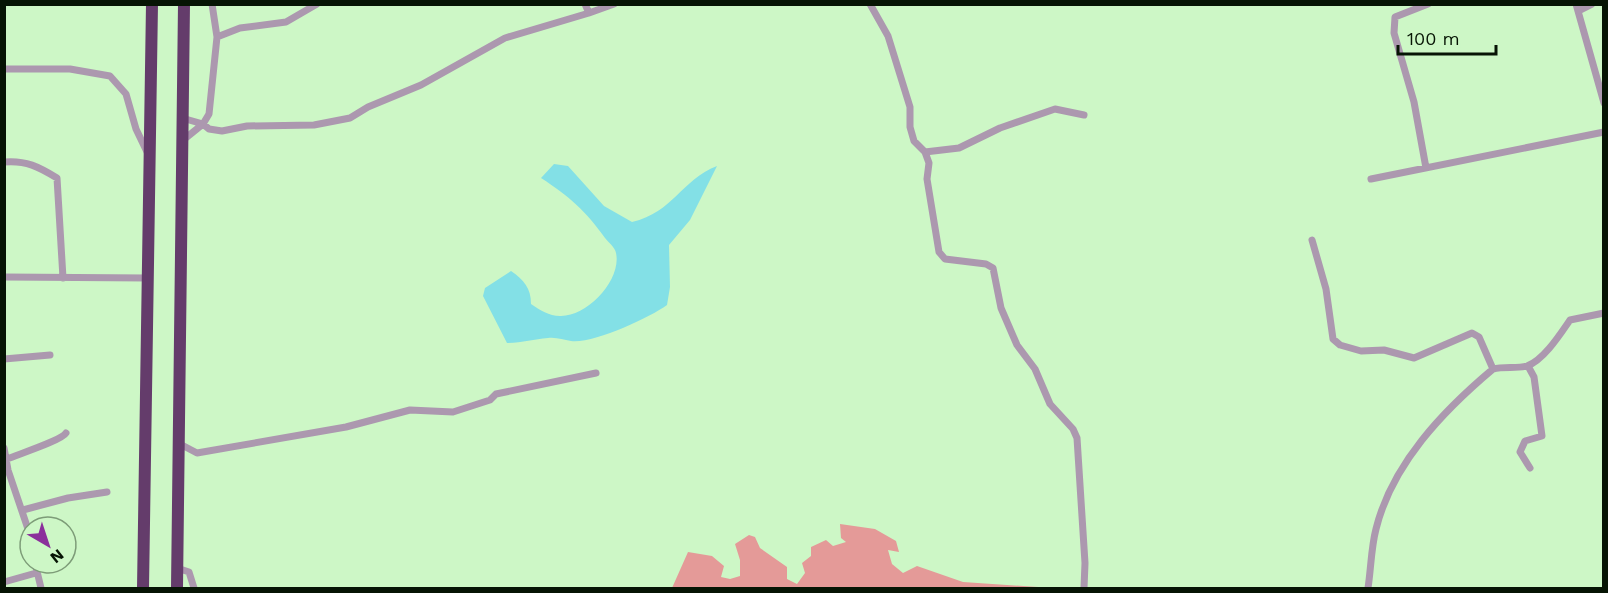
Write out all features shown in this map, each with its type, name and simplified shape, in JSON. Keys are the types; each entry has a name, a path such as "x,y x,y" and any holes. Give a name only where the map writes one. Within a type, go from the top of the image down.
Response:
{"highway":[{"path":"143,588 152,4"},
{"path":"177,588 184,4"}],"street":[{"path":"182,142 203,124 209,114 217,37 212,4"},
{"path":"217,37 240,28 286,22 317,4"},
{"path":"585,4 590,13"},
{"path":"182,118 203,124 209,129 222,131 247,126 314,125 350,118 368,107 422,85 505,38 614,4"},
{"path":"870,4 872,10 884,23 910,107 910,128 914,141 925,152 939,252 945,259 986,264 993,268 1003,316 1017,345 1035,369 1050,404 1076,434 1083,514 1084,588"},
{"path":"1426,168 1414,102 1394,33 1395,17 1428,4"},
{"path":"1592,4 1577,8 1604,103"},
{"path":"4,69 70,69 110,76 126,94 136,129 150,158"},
{"path":"925,152 959,148 1011,124 1055,109 1084,115"},
{"path":"1371,180 1604,132"},
{"path":"4,162 18,161 37,165 57,178 63,278"},
{"path":"1312,240 1326,289 1333,339 1340,345 1361,351 1384,350 1414,358 1472,333 1479,337 1493,369"},
{"path":"4,277 148,278"},
{"path":"1368,588 1376,529 1390,492 1430,428 1493,369 1505,366 1528,366 1551,348 1570,320 1604,313"},
{"path":"4,359 50,355"},
{"path":"1528,366 1534,377 1542,436 1525,441 1520,452 1530,468"},
{"path":"178,443 197,453 346,426 410,410 453,412 482,404 504,392 596,373"},
{"path":"7,459 36,446 59,441 66,433"},
{"path":"4,448 8,470 24,515"},
{"path":"23,510 68,498 107,492"},
{"path":"177,568 189,572 194,588"},
{"path":"4,582 29,575"}],"shaded area":[{"path":"840,524 875,529 896,541 899,552 888,550 892,564 903,573 917,566 963,582 1053,588 672,588 688,552 712,556 724,566 721,577 730,579 740,576 740,560 735,544 749,535 755,537 760,548 787,567 787,579 797,584 805,573 802,563 811,556 811,547 826,540 833,546 846,542 841,538"}],"water":[{"path":"554,164 568,166 604,206 632,222 658,211 694,179 717,166 690,220 669,245 670,287 667,305 635,323 581,341 551,338 507,343 483,296 485,288 511,271 526,285 530,293 531,304 556,316 570,315 591,304 608,285 614,274 616,253 613,247 576,205 541,178"}]}
